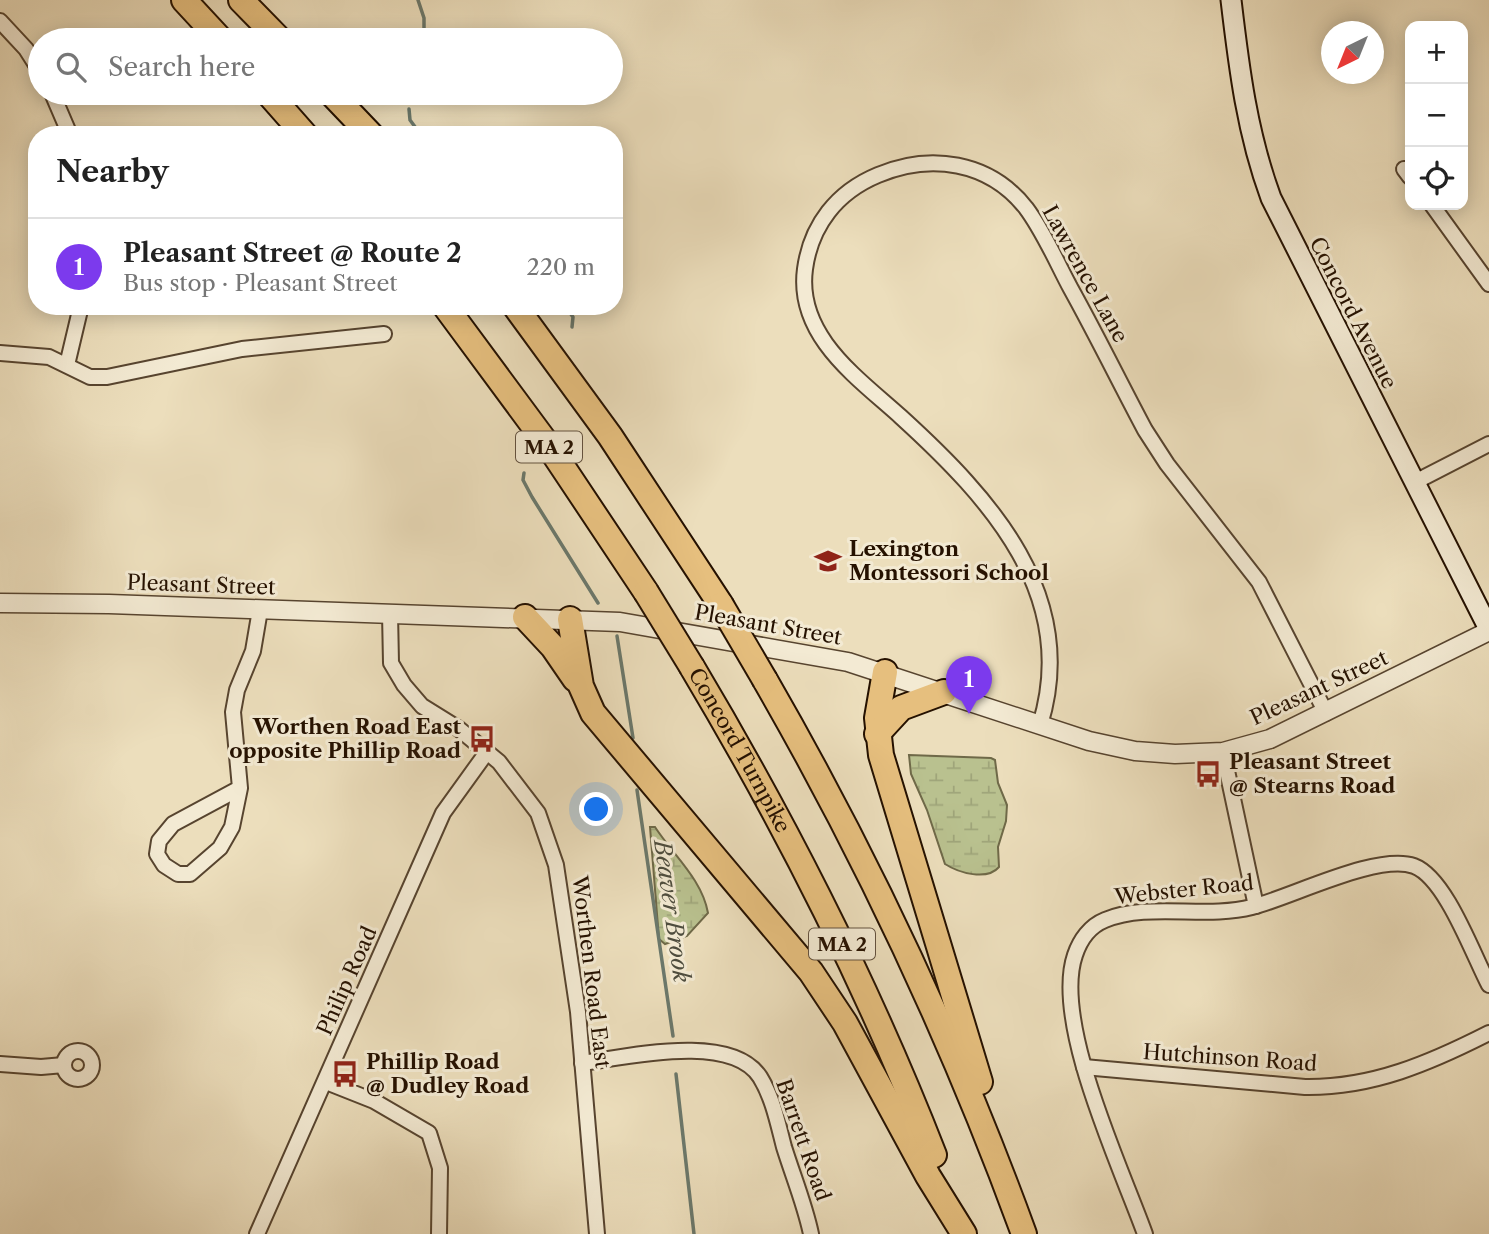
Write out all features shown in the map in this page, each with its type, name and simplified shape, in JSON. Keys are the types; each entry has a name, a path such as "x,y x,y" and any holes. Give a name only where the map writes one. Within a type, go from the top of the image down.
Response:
{"highway":[{"path":"184,0 210,28"},
{"path":"241,0 268,28"},
{"path":"279,105 297,126"},
{"path":"342,105 362,126"},
{"name":"Concord Turnpike","path":"451,315 550,448 646,592 761,787 844,950 907,1089 964,1234"},
{"name":"MA 2","path":"522,315 610,436 721,605 835,807 893,923 997,1161 1024,1234"},
{"path":"525,617 557,652 608,733 817,980 845,1023 928,1176 964,1234"},
{"path":"570,618 582,689"},
{"path":"885,672 878,704 877,734 891,790 982,1088 997,1161"},
{"path":"877,734 901,708 944,692"}],"main road":[{"name":"Concord Avenue","path":"1231,0 1243,97 1255,157 1270,198 1489,630"}],"street":[{"path":"0,21 28,52"},
{"path":"56,105 66,126"},
{"name":"Lawrence Lane","path":"1040,726 1050,691 1051,653 1044,607 1030,570 1007,533 971,488 923,437 834,354 815,329 807,305 805,272 810,242 821,219 842,196 869,178 891,169 921,162 947,162 993,180 1026,209 1145,430 1167,464 1259,582 1326,713"},
{"path":"1436,210 1489,284"},
{"path":"67,365 78,315"},
{"path":"0,353 50,357 90,377 107,377 242,349 326,343 384,334"},
{"path":"1415,482 1489,444"},
{"name":"Pleasant Street","path":"0,603 570,618 637,625 838,660 885,672 1040,726 1125,750 1175,754 1223,752 1270,739 1489,630"},
{"path":"240,788 173,824 159,841 157,854 164,865 178,874 190,874 220,848 232,827 240,788 233,712 237,690 253,651 260,610"},
{"name":"Worthen Road East","path":"390,613 391,663 404,685 422,706 459,729 499,762 538,813 556,865 566,922 582,1063 597,1234"},
{"name":"Philip Road","path":"257,1234 443,813 487,752"},
{"path":"1223,752 1256,906"},
{"name":"Webster Road","path":"1145,1234 1084,1067 1075,1026 1071,976 1077,949 1090,929 1105,920 1124,915 1226,912 1256,906 1374,866 1391,863 1411,865 1426,873 1441,891 1489,985"},
{"name":"Hutchinson Road","path":"1084,1067 1305,1087 1336,1085 1405,1071 1489,1033"},
{"name":"Barrett Road","path":"582,1063 657,1053 710,1051 733,1056 750,1065 768,1095 811,1234"},
{"path":"0,1064 41,1068 64,1065"},
{"path":"326,1082 374,1101 429,1133 440,1168 439,1234"}],"green space":[{"path":"909,755 995,760 998,783 1007,805 1006,821 998,847 999,867 994,871 973,874 945,864 927,810 911,774"},
{"path":"650,827 655,827 693,878 700,889 708,913 687,936 665,944 659,939"}],"waterway":[{"name":"Beaver Brook","path":"418,0 424,28"},
{"name":"Beaver Brook","path":"409,109 410,120 414,126"},
{"name":"Beaver Brook","path":"572,315 572,327"},
{"name":"Beaver Brook","path":"524,473 523,480 532,497 598,603"},
{"name":"Beaver Brook","path":"617,636 633,738"},
{"name":"Beaver Brook","path":"637,790 673,1036"},
{"name":"Beaver Brook","path":"676,1074 694,1234"}],"place":[{"name":"Lexington Montessori School","path":"828,561"},
{"name":"Pleasant Street @ Route 2","path":"969,714"},
{"name":"Worthen Road East opposite Phillip Road","path":"482,739"},
{"name":"Pleasant Street @ Stearns Road","path":"1208,774"},
{"name":"Phillip Road @ Dudley Road","path":"345,1074"}]}
